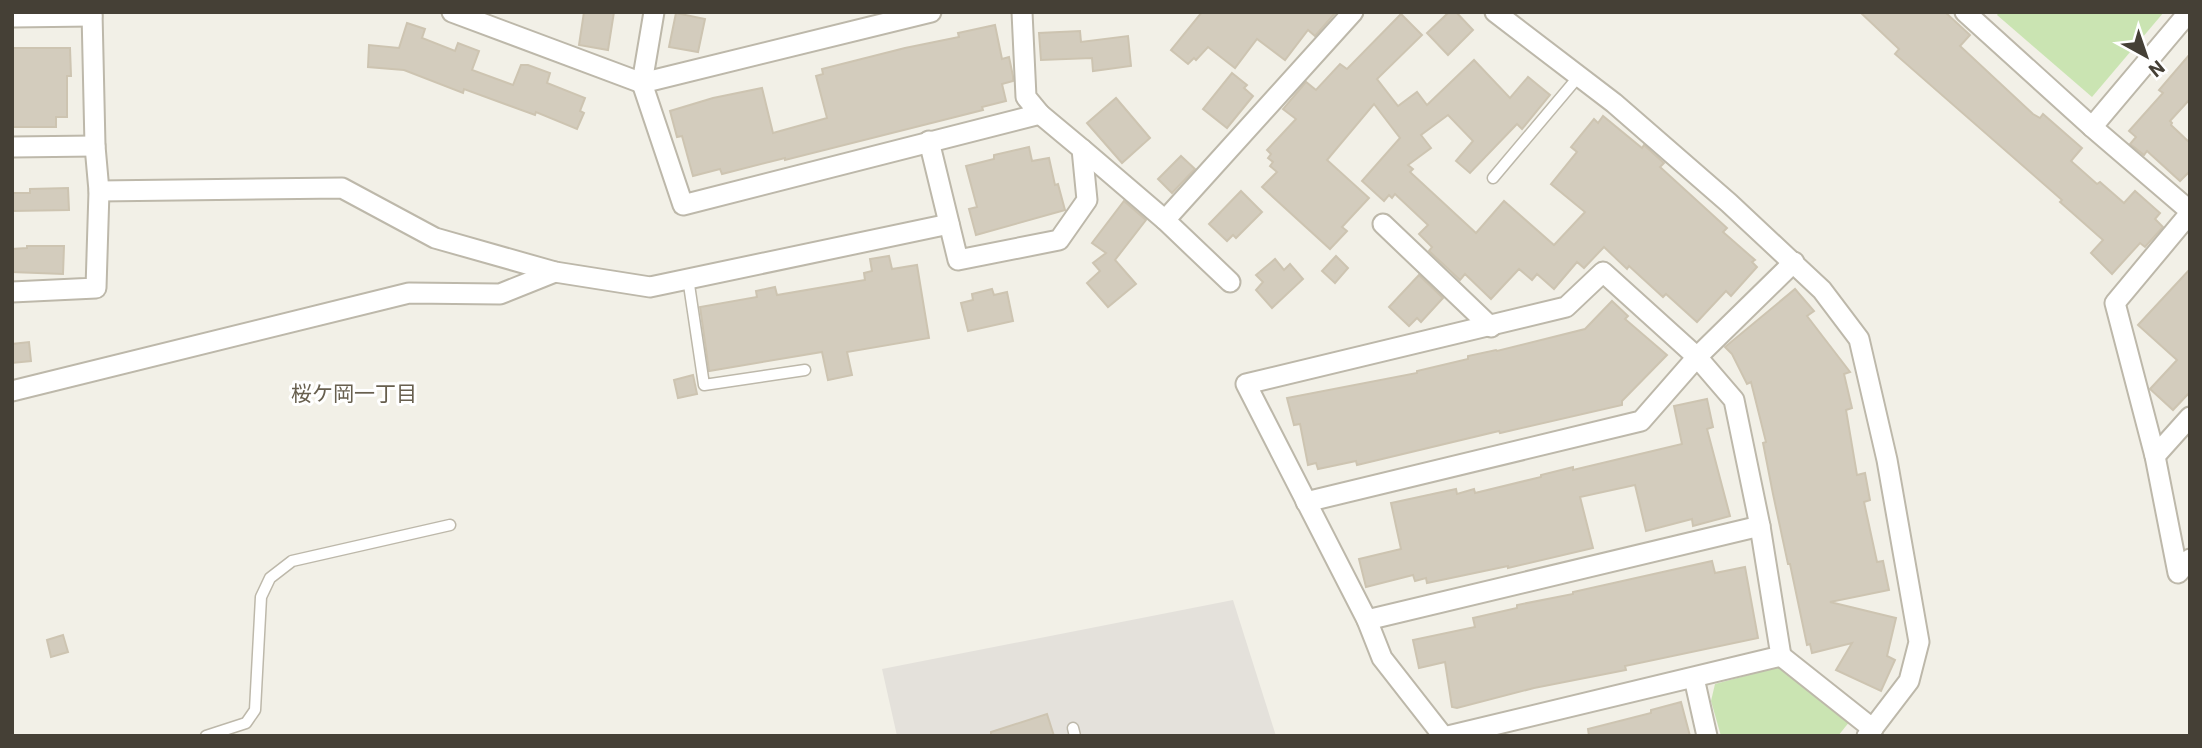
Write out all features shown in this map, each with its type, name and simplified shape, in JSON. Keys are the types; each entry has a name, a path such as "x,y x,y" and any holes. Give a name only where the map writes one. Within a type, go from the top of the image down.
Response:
{"street":[{"path":"452,12 642,83 931,12"},
{"path":"654,12 642,83 683,205 1040,114"},
{"path":"1022,12 1026,97 1040,114 1165,220 1230,282"},
{"path":"1165,220 1353,12"},
{"path":"1443,736 1382,658 1367,620 1246,384 1566,307 1602,272 1697,357 1734,400 1760,526 1781,656 1870,732 1909,681 1919,642 1887,460 1858,339 1822,290 1794,262 1614,103 1494,12"},
{"path":"1965,12 2190,212 2115,303 2155,456 2178,573 2190,559"},
{"path":"2092,127 2189,12"},
{"path":"12,17 92,14 95,146 99,191 96,288 12,292"},
{"path":"929,141 958,260 1059,240 1087,200 1082,149"},
{"path":"12,147 95,146"},
{"path":"99,191 342,188 435,238 555,272 650,287 949,224"},
{"path":"1384,223 1491,327"},
{"path":"1306,502 1641,421 1697,357 1794,262"},
{"path":"12,391 409,293 500,295 555,272"},
{"path":"2155,456 2190,417"},
{"path":"1367,620 1760,526"},
{"path":"1448,736 1781,656"},
{"path":"1694,678 1707,736"}],"lane":[{"path":"1493,178 1579,76"},
{"path":"688,278 704,386 805,370"},
{"path":"206,736 246,723 255,710 261,597 270,578 292,561 450,524"}],"shaded area":[{"path":"1233,600 1276,736 897,736 882,669"}],"green space":[{"path":"1999,12 2164,12 2092,97 1997,15"},
{"path":"1782,666 1850,721 1838,736 1721,736 1711,701 1715,684"}],"building":[{"path":"584,12 614,12 608,50 579,45"},
{"path":"1202,12 1336,12 1315,36 1308,30 1285,60 1257,39 1235,68 1208,47 1196,60 1194,58 1188,64 1171,50"},
{"path":"1449,12 1456,12 1473,30 1448,55 1427,33"},
{"path":"1860,12 1945,12 1970,35 1960,46 2033,114 2040,118 2043,114 2082,148 2071,161 2124,203 2135,191 2160,213 2155,219 2163,227 2145,247 2140,243 2112,274 2091,253 2103,240 2060,202 2062,200 1895,54 1899,49"},
{"path":"676,13 705,19 698,52 669,47"},
{"path":"1401,14 1422,35 1377,79 1398,106 1417,92 1427,105 1474,60 1510,98 1528,77 1550,95 1522,129 1517,124 1470,173 1456,161 1473,141 1448,115 1421,135 1431,148 1408,165 1413,169 1410,172 1476,233 1504,201 1554,245 1585,212 1551,184 1577,152 1571,147 1594,119 1598,123 1603,116 1664,163 1660,167 1727,228 1723,232 1755,260 1752,262 1757,267 1731,296 1726,291 1697,322 1666,294 1663,297 1629,266 1627,269 1604,247 1584,268 1577,262 1554,289 1537,274 1532,280 1519,269 1491,299 1465,274 1460,280 1429,251 1432,247 1419,234 1428,225 1395,194 1392,198 1389,195 1384,201 1362,181 1400,138 1374,104 1327,160 1369,198 1342,227 1347,231 1330,249 1262,187 1277,172 1270,166 1273,162 1268,158 1271,154 1267,150 1296,119 1283,109 1306,82 1316,90 1340,64 1347,69"},
{"path":"407,23 425,29 422,38 455,51 458,43 479,51 472,70 513,85 521,65 550,73 547,83 585,98 580,111 584,113 577,129 536,112 535,115 464,89 463,93 404,70 368,67 369,45 399,48"},
{"path":"995,25 1002,59 1009,57 1013,76 1013,81 1002,84 1006,101 982,107 983,110 785,160 722,174 720,169 693,176 682,136 677,137 670,111 713,98 762,88 773,133 827,118 816,76 823,74 822,69 959,37 958,33"},
{"path":"1080,31 1081,42 1128,36 1131,66 1093,71 1092,58 1041,60 1039,33"},
{"path":"12,48 70,48 71,76 67,76 67,117 56,117 56,127 12,127"},
{"path":"2190,54 2190,99 2170,121 2190,143 2190,171 2180,181 2147,151 2144,155 2130,144 2136,137 2129,131 2163,93 2159,90"},
{"path":"1232,73 1247,85 1244,88 1253,96 1227,128 1203,109"},
{"path":"1116,98 1150,138 1122,163 1087,123"},
{"path":"1029,147 1032,161 1049,158 1055,185 1058,184 1065,210 976,235 969,209 977,207 966,166 994,159 994,155"},
{"path":"1181,156 1195,169 1172,193 1158,179"},
{"path":"68,188 69,210 12,211 12,193 30,193 30,189"},
{"path":"1241,191 1262,212 1236,238 1233,235 1227,241 1209,224"},
{"path":"1124,201 1146,220 1115,260 1136,284 1108,307 1087,283 1100,271 1093,263 1106,253 1092,243"},
{"path":"27,246 64,246 63,274 12,272 12,249"},
{"path":"889,256 892,269 917,265 929,338 847,352 852,375 828,380 822,352 709,371 700,307 757,297 756,291 775,287 777,295 865,280 864,273 872,271 870,259"},
{"path":"1336,256 1348,268 1335,283 1322,271"},
{"path":"1275,259 1284,270 1290,264 1303,279 1272,308 1256,290 1263,282 1256,275"},
{"path":"2190,269 2190,392 2173,410 2150,389 2177,360 2138,325"},
{"path":"1419,275 1443,298 1421,322 1417,318 1409,326 1389,307"},
{"path":"992,289 994,295 1007,292 1013,321 968,331 961,303 973,300 972,294"},
{"path":"1795,289 1814,311 1807,316 1850,372 1844,374 1852,408 1846,410 1857,475 1865,473 1870,500 1864,502 1877,562 1883,561 1889,590 1830,602 1896,618 1887,656 1895,660 1881,691 1836,670 1852,643 1812,653 1810,644 1807,645 1773,494 1763,443 1766,442 1751,382 1747,384 1732,354 1725,347"},
{"path":"1612,301 1628,316 1625,319 1667,355 1622,401 1622,405 1357,465 1356,461 1318,469 1316,463 1308,465 1300,424 1294,425 1287,398 1417,373 1468,359 1468,356 1585,329"},
{"path":"29,342 31,361 12,363 12,344"},
{"path":"693,375 697,394 678,398 674,380"},
{"path":"1707,399 1713,427 1707,429 1730,516 1693,526 1692,519 1646,531 1635,485 1580,497 1593,548 1427,583 1426,578 1415,581 1413,575 1366,587 1359,559 1401,549 1391,503 1456,489 1457,494 1474,489 1475,493 1573,467 1573,470 1682,444 1674,406"},
{"path":"1712,561 1715,573 1745,567 1758,638 1625,666 1626,670 1534,688 1457,708 1452,707 1445,662 1419,668 1413,640 1475,627 1473,618 1517,608 1517,605"},
{"path":"63,635 68,652 51,657 47,640"},
{"path":"1681,702 1690,736 1589,736 1588,729 1651,713 1651,710"},
{"path":"1047,714 1054,736 991,736 991,732"}],"district":[{"name":"桜ケ岡一丁目","path":"354,394"}]}
